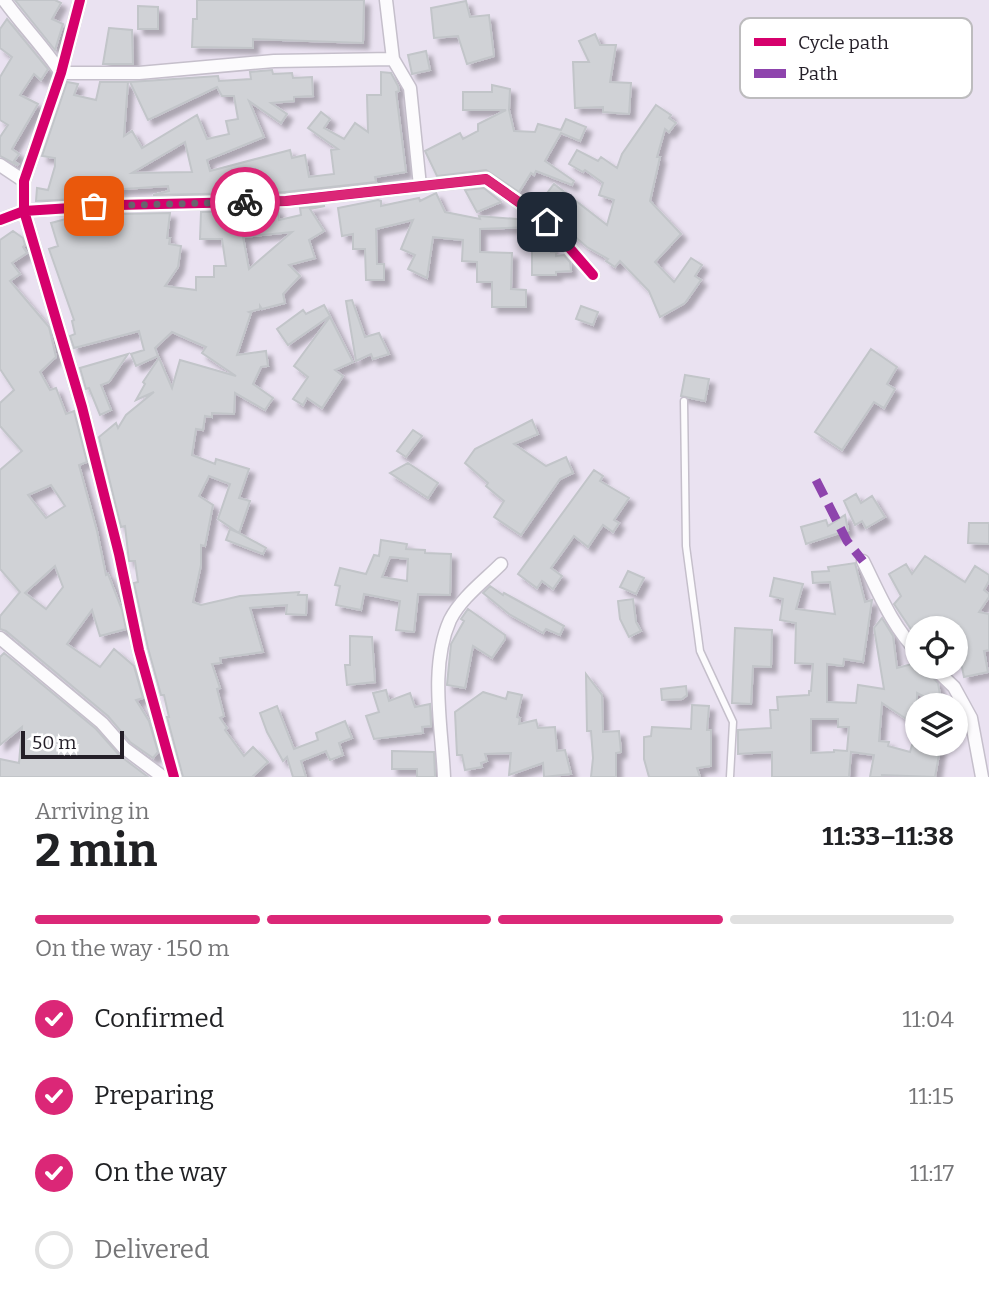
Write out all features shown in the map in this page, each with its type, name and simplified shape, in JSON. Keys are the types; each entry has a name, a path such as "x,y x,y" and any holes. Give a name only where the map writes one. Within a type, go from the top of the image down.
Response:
{"street":[{"path":"4,0 61,73"},
{"path":"80,0 61,73 24,181 24,211 82,407 119,554 139,650 174,777"},
{"path":"386,0 393,59 410,88 420,186"},
{"path":"61,73 139,73 274,61 393,59"},
{"path":"0,165 24,181"},
{"path":"0,220 24,211 118,205 286,201 486,179 547,222 593,275"},
{"path":"863,561 905,636"},
{"path":"444,777 440,653 450,621 461,603 501,564"},
{"path":"0,638 102,723 124,748 163,777"},
{"path":"946,679 954,687 971,718 982,777"}],"lane":[{"path":"684,401 686,546 700,651 733,722 730,777"}],"building":[{"path":"15,0 55,0 61,3 52,19 63,24 55,50"},
{"path":"197,0 364,0 363,43 253,39 253,48 192,47"},
{"path":"466,1 470,17 489,15 494,56 467,64 458,36 434,38 431,8"},
{"path":"138,6 158,7 158,29 138,29"},
{"path":"7,19 48,69 41,80 34,74 20,95 38,104 12,149 19,154 14,161 17,165 0,156 0,137 8,125 0,120 0,77 12,57 0,48 0,29"},
{"path":"109,28 132,30 133,64 103,64"},
{"path":"595,34 600,45 616,45 610,82 631,83 629,114 603,112 603,107 575,108 573,62 589,62 579,41"},
{"path":"426,51 430,70 412,74 408,55"},
{"path":"272,70 273,74 292,73 293,78 312,77 313,96 294,97 294,101 271,103 287,114 281,123 249,101 264,137 207,160 210,171 290,150 292,158 305,155 309,177 334,174 331,150 338,149 308,128 321,112 330,119 324,128 344,139 355,123 368,132 367,95 381,95 381,72 391,73 398,86 399,91 396,92 406,172 375,177 376,182 274,193 272,185 245,190 246,193 153,195 169,191 168,186 79,192 79,199 36,201 37,188 48,190 55,166 55,158 42,156 67,82 78,84 74,95 96,100 100,82 128,82 124,136 132,131 142,148 197,115 207,139 229,134 226,121 238,119 234,96 222,96 217,87 148,120 130,82 218,76 219,81 251,79 250,72","holes":["185,142 192,172 132,173"]},
{"path":"492,85 510,89 509,110 514,131 535,132 538,124 561,130 566,119 586,127 580,141 561,133 545,161 574,181 572,185 536,171 534,175 531,173 519,192 486,170 437,176 425,151 460,133 463,139 478,131 478,124 506,110 463,110 463,92 492,92"},
{"path":"656,105 671,115 669,118 676,123 669,132 665,129 657,157 660,157 650,201 681,234 655,262 674,282 691,258 702,265 695,276 701,280 685,303 660,317 649,291 620,261 615,267 606,261 608,259 587,247 538,205 554,184 607,225 614,200 599,195 603,183 585,170 583,172 569,164 577,150 598,161 601,157 617,168 622,154"},
{"path":"484,188 501,202 477,212 465,190"},
{"path":"436,193 445,212 480,219 479,216 529,220 529,227 480,229 480,252 512,253 511,289 526,290 526,307 492,307 492,282 477,282 477,262 462,261 463,240 433,237 427,278 408,269 415,255 401,249 413,220 376,229 377,264 384,264 384,280 366,280 365,249 353,249 353,234 342,236 338,208 378,200 381,201 381,206 419,198 420,201"},
{"path":"325,206 310,209 324,231 309,240 315,258 289,265 300,276 283,294 285,303 262,309 260,306 260,309 249,312 251,313 237,355 266,351 268,366 261,367 253,384 273,398 265,410 235,393 234,414 212,413 212,417 205,416 203,430 196,429 192,455 215,464 216,459 249,469 239,498 250,501 239,533 218,519 230,484 209,476 199,496 213,505 205,546 201,545 201,565 193,602 201,605 240,596 299,592 298,595 307,595 306,615 286,614 287,605 250,608 263,652 220,658 221,663 212,664 220,688 217,689 224,716 220,718 227,728 225,730 244,756 253,747 268,762 252,777 183,777 164,695 161,695 148,648 134,583 138,582 135,561 129,561 125,526 121,527 99,437 116,423 118,428 126,415 154,392 136,400 145,384 143,382 159,358 172,388 180,360 236,376 202,353 206,347 172,332 155,348 158,356 136,366 131,354 144,350 139,331 74,348 70,336 75,334 74,320 49,249 58,246 51,223 77,216 93,215 95,222 117,221 117,214 170,213 167,238 170,238 169,244 181,246 178,267 165,286 196,290 196,277 214,277 214,266 226,266 222,239 200,239 201,212 278,210 279,220 301,215 300,208","holes":["292,232 249,269 243,237"]},
{"path":"532,230 542,230 551,240 551,252 556,252 556,256 564,255 570,262 571,271 556,272 556,275 532,275"},
{"path":"13,231 23,238 23,247 27,253 12,263 20,274 10,281 49,327 56,357 40,372 50,390 56,388 66,414 74,411 87,462 79,465 106,575 108,574 122,610 126,629 100,636 92,610 67,644 100,667 114,649 134,666 143,698 136,700 149,721 158,752 153,758 130,742 108,716 6,631 0,629 0,616 20,592 0,569 0,470 22,451 0,426 0,403 14,390 0,369 0,240","holes":["51,485 65,506 46,518 28,495","55,566 63,587 46,609 25,593"]},
{"path":"352,300 365,337 379,333 389,354 373,359 371,354 356,361 346,301"},
{"path":"324,305 330,316 288,345 277,329 303,310 306,314"},
{"path":"581,306 598,312 593,325 576,319"},
{"path":"330,317 353,362 335,370 343,376 322,408 307,398 303,405 293,399 308,377 294,366"},
{"path":"871,349 897,367 887,384 895,389 884,408 874,402 842,450 815,432"},
{"path":"128,354 109,382 101,385 111,410 100,415 89,388 86,389 80,368"},
{"path":"685,375 709,379 705,401 681,396"},
{"path":"532,420 538,434 514,444 546,466 566,457 573,473 560,479 521,535 494,517 504,501 465,463 475,449"},
{"path":"413,430 422,436 406,457 397,451"},
{"path":"408,463 438,483 428,498 390,473"},
{"path":"594,470 603,476 600,481 629,498 614,520 619,523 613,532 603,525 588,547 574,536 551,568 562,576 553,589 542,581 537,588 518,574"},
{"path":"856,494 861,503 872,496 885,517 866,528 862,521 855,525 844,501"},
{"path":"845,515 848,530 806,544 801,527 826,520 828,526"},
{"path":"969,523 989,523 989,544 968,543"},
{"path":"230,529 266,548 263,554 226,540"},
{"path":"381,540 407,544 406,549 425,550 425,553 451,554 450,595 418,594 414,632 396,630 400,601 364,594 361,610 336,605 340,586 335,585 340,568 366,574 374,555 379,556","holes":["390,557 408,559 407,581 382,577"]},
{"path":"925,556 965,582 975,566 989,575 984,590 989,597 979,612 989,614 989,650 984,651 988,672 968,676 968,616 905,616 905,620 894,604 901,596 889,574 906,564 912,574"},
{"path":"855,563 865,602 872,600 863,662 844,659 843,666 827,664 827,702 856,703 858,685 884,689 874,628 882,618 893,636 897,668 905,666 905,679 934,679 940,693 905,693 905,718 882,703 879,741 889,742 888,746 905,751 905,756 939,756 935,777 870,777 874,755 851,752 849,777 772,777 772,752 738,754 738,730 771,728 770,710 778,710 777,697 809,695 811,691 813,664 795,663 796,623 780,620 783,599 770,596 774,578 803,584 796,609 835,614 830,582 813,583 812,572 829,571 828,567","holes":["811,719 838,719 838,727 849,727 847,751 811,753"]},
{"path":"628,571 644,578 636,594 620,587"},
{"path":"490,586 564,626 560,635 546,629 543,633 509,614 483,593"},
{"path":"633,599 636,622 641,631 629,637 620,619 618,601"},
{"path":"468,609 505,635 505,639 492,658 473,646 465,688 447,685 451,644"},
{"path":"735,628 772,630 771,667 753,666 751,704 732,703"},
{"path":"350,636 372,637 375,682 347,685 345,665 350,665"},
{"path":"4,653 96,729 119,755 148,777 0,777 0,759 19,763 22,727 0,745 0,657"},
{"path":"586,674 602,695 603,732 619,731 621,752 616,753 616,777 591,777 593,758 591,731 587,731"},
{"path":"686,686 687,695 682,699 662,700 661,689"},
{"path":"386,690 389,701 410,693 415,707 430,704 431,726 422,727 423,733 374,739 366,716 379,712 373,693"},
{"path":"483,692 506,699 508,692 522,695 517,717 520,718 519,724 536,720 538,728 555,727 557,751 565,750 571,774 544,777 543,763 509,775 511,753 485,754 487,761 481,763 482,767 465,770 462,755 457,755 455,712"},
{"path":"692,705 709,706 707,730 711,730 711,766 697,768 700,777 649,777 644,759 644,737 651,736 652,727 691,729"},
{"path":"277,706 294,749 318,740 316,733 345,721 352,738 339,743 343,755 330,760 326,751 301,761 306,777 293,777 287,757 283,761 260,713"},
{"path":"392,751 434,752 435,777 417,777 417,769 392,769"}],"marked path":[{"path":"816,480 847,541 863,561"}],"cycle path":[{"path":"80,0 61,73 24,181 24,211 82,407 119,554 139,650 174,777"},
{"path":"0,220 24,211 118,205 286,201 486,179 547,222 593,275"}],"way so far":[{"path":"94,206 245,202"}],"route":[{"path":"245,202 286,201 486,179 547,222"}]}
